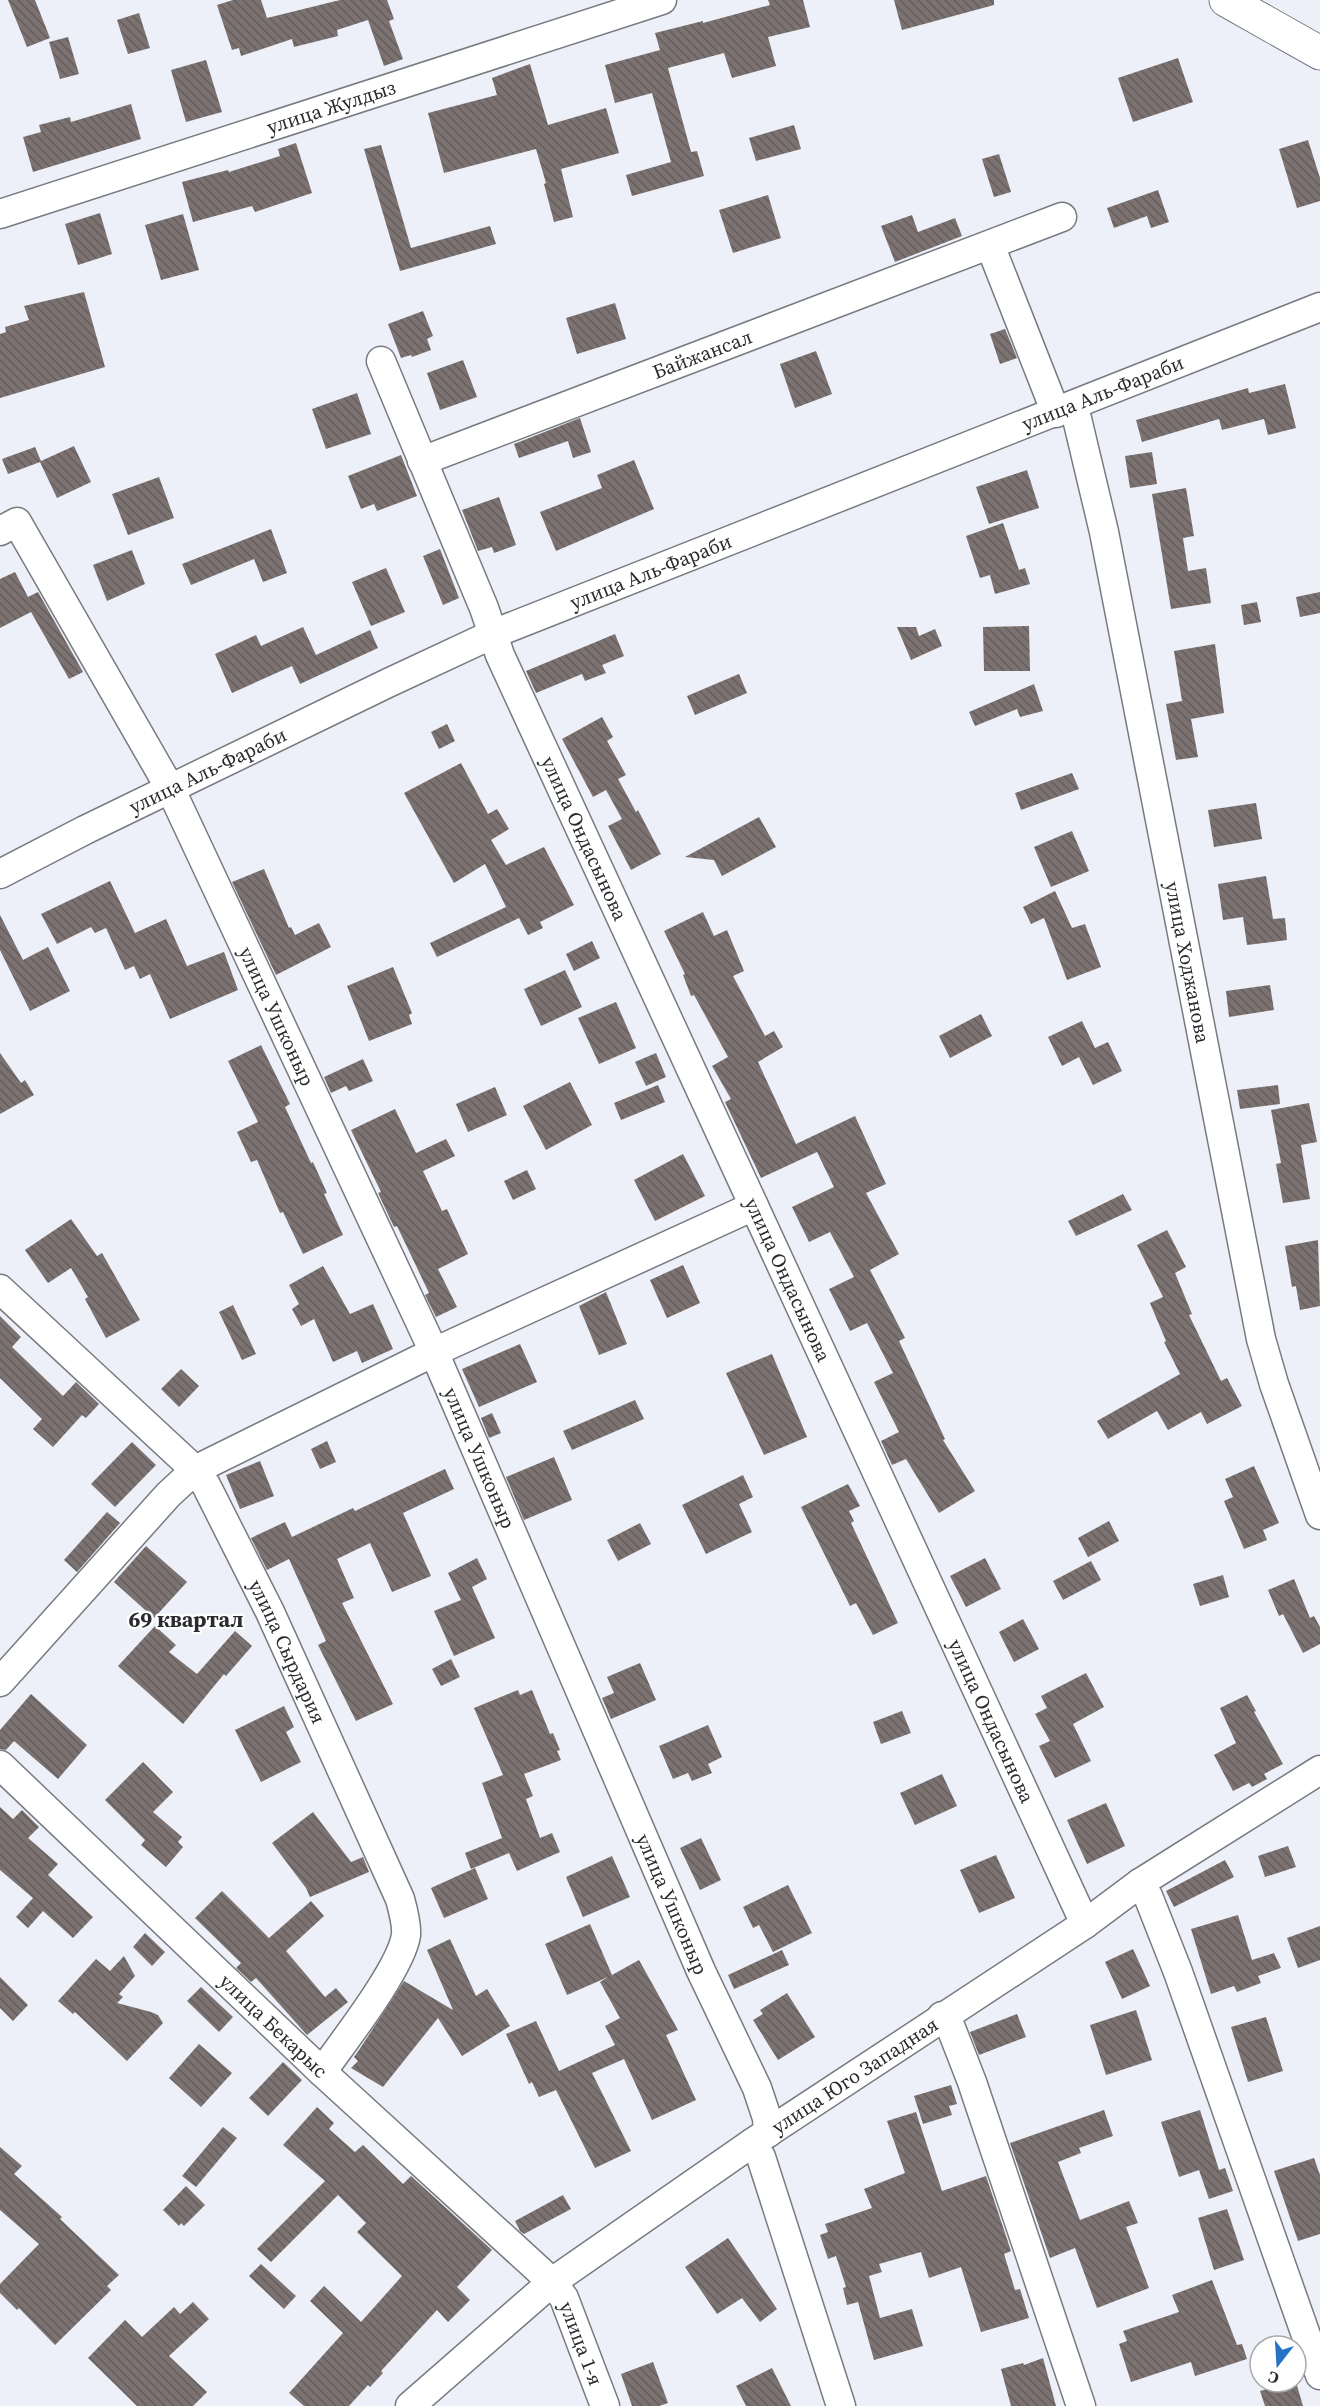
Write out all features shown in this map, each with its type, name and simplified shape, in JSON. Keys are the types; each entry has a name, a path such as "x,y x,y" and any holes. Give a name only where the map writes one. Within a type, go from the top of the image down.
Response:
{"main road":[{"path":"1226,0 1313,43"}],"street":[{"name":"улица Жулдыз","path":"0,214 662,0"},
{"name":"Байжансал","path":"422,461 1062,217"},
{"path":"990,245 1065,409"},
{"name":"улица Аль-Фараби","path":"0,874 85,830 493,634 1320,307"},
{"path":"381,361 493,634"},
{"name":"улица Ходжанова","path":"1065,409 1104,532 1261,1339 1274,1384 1320,1515"},
{"name":"улица Ушконыр","path":"0,531 17,522 171,790 434,1352 701,1971 757,2088 767,2118 760,2138 764,2168 841,2406"},
{"name":"улица Ондасынова","path":"493,634 500,655 1084,1924"},
{"path":"0,1682 168,1495 195,1470 434,1352 754,1206"},
{"name":"улица Сырдария","path":"0,1289 195,1470 206,1485 270,1612 400,1899 405,1918 406,1935 400,1954 389,1974 322,2072"},
{"name":"улица Бекарыс","path":"0,1765 322,2072 552,2282"},
{"name":"улица Юго Западная","path":"410,2406 552,2282 760,2138 1084,1924 1140,1883 1320,1770"},
{"path":"1140,1883 1148,1896 1178,1972 1320,2375"},
{"path":"942,2016 951,2028 972,2082 1081,2406"},
{"name":"улица 1-я","path":"552,2282 564,2298 605,2406"}],"building":[{"path":"8,0 35,0 50,38 27,47"},
{"path":"233,0 261,0 267,18 340,0 387,0 394,19 389,21 403,59 384,66 368,20 337,30 338,36 294,47 292,39 241,56 239,48 232,50 217,5"},
{"path":"768,0 803,0 810,27 768,37 776,66 732,78 724,53 668,68 691,152 697,151 704,176 632,196 626,175 671,162 652,93 615,103 605,65 660,50 655,33 770,5"},
{"path":"894,0 994,0 994,5 902,30"},
{"path":"139,13 150,48 128,54 117,20"},
{"path":"68,37 79,74 60,79 49,42"},
{"path":"1178,58 1193,102 1133,122 1118,78"},
{"path":"206,60 222,112 186,122 171,70"},
{"path":"530,64 548,125 606,108 619,153 561,169 573,217 554,222 536,149 444,173 428,113 497,95 492,78"},
{"path":"131,104 141,139 33,172 23,137 41,132 39,125 70,117 71,122"},
{"path":"794,125 801,149 756,161 749,138"},
{"path":"1308,140 1320,178 1320,201 1297,208 1279,149"},
{"path":"296,143 312,193 255,212 252,206 193,222 182,182 228,170 229,172 280,156 278,149"},
{"path":"381,145 411,248 490,226 496,244 400,271 364,149"},
{"path":"999,154 1011,192 994,197 982,159"},
{"path":"1158,190 1169,222 1151,228 1147,216 1114,228 1107,208"},
{"path":"768,195 781,238 733,253 719,210"},
{"path":"100,213 112,254 78,265 65,224"},
{"path":"183,214 199,270 161,280 145,225"},
{"path":"912,215 918,232 955,218 962,236 895,262 881,226"},
{"path":"84,292 105,367 0,398 0,334 6,332 5,327 29,320 24,306"},
{"path":"615,303 626,339 577,354 566,318"},
{"path":"423,311 433,336 427,339 431,350 412,357 411,355 401,358 388,324"},
{"path":"1005,329 1017,358 1000,364 990,334"},
{"path":"816,351 832,394 795,408 780,364"},
{"path":"463,360 477,397 440,410 427,373"},
{"path":"1285,384 1296,428 1268,435 1264,419 1222,430 1219,419 1142,442 1136,420 1248,388 1249,393"},
{"path":"357,393 371,434 326,449 312,409"},
{"path":"580,418 591,452 573,458 568,441 519,458 514,444"},
{"path":"74,446 91,482 57,498 40,462 8,474 2,459 35,447 41,461"},
{"path":"1152,452 1157,484 1130,488 1125,456"},
{"path":"401,455 417,496 377,511 374,504 361,509 348,476"},
{"path":"634,460 654,509 556,551 540,512 602,488 597,475"},
{"path":"1027,470 1039,508 989,524 976,487"},
{"path":"159,477 174,518 128,535 112,494"},
{"path":"1186,488 1194,536 1183,538 1188,571 1206,568 1211,603 1171,609 1152,494"},
{"path":"499,497 516,545 494,553 492,547 478,551 462,510"},
{"path":"1003,523 1019,570 1025,568 1030,584 995,594 990,575 980,578 966,536"},
{"path":"271,529 287,573 263,582 254,559 191,585 182,564"},
{"path":"440,549 459,598 443,605 423,556"},
{"path":"132,550 145,584 107,601 93,565"},
{"path":"386,568 405,612 371,626 352,582"},
{"path":"15,572 28,597 38,592 83,672 69,679 31,612 0,628 0,579"},
{"path":"1320,592 1320,613 1300,617 1296,597"},
{"path":"1257,602 1261,622 1244,625 1241,605"},
{"path":"1029,626 1030,671 984,671 983,627"},
{"path":"303,627 316,655 370,630 378,648 300,684 292,666 232,693 215,654 256,635 261,646"},
{"path":"897,627 916,627 919,636 935,629 942,646 911,660"},
{"path":"615,634 624,656 602,665 606,673 585,681 582,674 536,693 526,671"},
{"path":"1215,644 1224,713 1191,719 1198,757 1176,760 1166,704 1182,701 1174,651"},
{"path":"739,674 747,693 695,715 687,696"},
{"path":"1034,684 1043,711 1020,717 1017,709 975,726 969,712"},
{"path":"602,717 613,737 607,741 626,775 618,779 636,812 638,810 661,854 631,870 608,826 622,819 606,790 593,797 562,739"},
{"path":"447,724 455,741 439,749 431,732"},
{"path":"461,763 488,814 497,809 509,829 491,840 506,865 544,847 574,905 540,922 543,928 528,935 519,918 437,957 430,943 506,907 485,864 454,883 404,793"},
{"path":"1072,773 1079,789 1021,810 1015,793"},
{"path":"1256,803 1262,839 1214,847 1208,810"},
{"path":"759,817 776,847 722,876 714,860 685,857"},
{"path":"1072,831 1089,871 1051,887 1034,847"},
{"path":"264,869 289,928 291,927 295,935 319,923 331,947 276,975 232,882"},
{"path":"1266,876 1273,919 1285,918 1287,940 1247,945 1243,917 1223,920 1218,884"},
{"path":"110,881 135,933 166,919 187,966 224,952 238,990 170,1019 150,974 140,979 134,966 125,970 106,928 95,933 91,927 57,944 41,914"},
{"path":"1055,891 1072,928 1085,924 1101,967 1067,980 1044,918 1031,924 1023,907"},
{"path":"703,912 714,936 727,930 744,971 733,976 765,1036 774,1031 783,1047 758,1062 796,1144 855,1116 886,1184 866,1193 899,1254 870,1270 905,1338 899,1341 945,1439 943,1440 975,1491 939,1513 906,1459 892,1465 881,1441 899,1432 874,1382 893,1373 867,1323 850,1331 829,1289 854,1277 830,1232 809,1242 792,1207 834,1187 817,1152 761,1178 725,1102 731,1099 712,1066 728,1057 694,995 691,996 683,975 685,974 664,931"},
{"path":"0,915 23,960 48,947 70,991 30,1011 0,950"},
{"path":"592,941 600,958 574,971 566,954"},
{"path":"393,967 412,1013 409,1015 412,1024 369,1041 347,986"},
{"path":"565,970 582,1007 541,1026 524,989"},
{"path":"1270,985 1274,1010 1229,1017 1226,991"},
{"path":"616,1002 636,1048 599,1064 578,1018"},
{"path":"981,1014 992,1036 950,1058 939,1036"},
{"path":"1082,1021 1095,1048 1108,1042 1122,1071 1093,1085 1079,1057 1062,1066 1048,1037"},
{"path":"261,1045 290,1104 285,1107 311,1163 313,1162 327,1193 324,1194 343,1235 303,1254 283,1212 280,1213 257,1160 251,1162 237,1132 258,1122 228,1061"},
{"path":"0,1053 21,1083 25,1080 34,1095 0,1114"},
{"path":"656,1053 666,1077 646,1086 635,1062"},
{"path":"363,1059 373,1081 349,1091 346,1086 331,1093 324,1077"},
{"path":"570,1082 592,1125 546,1150 523,1106"},
{"path":"658,1085 665,1102 621,1120 614,1103"},
{"path":"1278,1085 1280,1104 1240,1109 1237,1090"},
{"path":"495,1087 507,1115 468,1132 456,1104"},
{"path":"1309,1103 1317,1142 1301,1145 1310,1199 1283,1203 1276,1164 1281,1163 1271,1110"},
{"path":"395,1109 416,1153 446,1139 455,1156 423,1171 442,1211 447,1209 468,1254 438,1269 457,1307 436,1317 425,1295 429,1293 397,1226 394,1227 378,1193 381,1192 351,1130"},
{"path":"683,1154 705,1196 655,1221 634,1180"},
{"path":"527,1170 536,1189 513,1200 504,1181"},
{"path":"1123,1194 1132,1210 1076,1236 1068,1221"},
{"path":"71,1219 97,1256 102,1253 140,1320 106,1338 85,1299 88,1297 71,1268 48,1283 25,1250"},
{"path":"1167,1230 1186,1267 1175,1273 1192,1314 1189,1315 1221,1381 1227,1378 1242,1406 1207,1424 1201,1412 1168,1430 1157,1411 1108,1439 1097,1421 1180,1374 1164,1342 1166,1341 1150,1303 1163,1297 1137,1245"},
{"path":"1318,1240 1320,1306 1300,1310 1296,1286 1292,1287 1285,1246"},
{"path":"683,1265 700,1303 667,1318 650,1280"},
{"path":"323,1266 350,1314 373,1304 393,1349 362,1363 357,1351 333,1362 314,1319 301,1326 292,1309 299,1304 289,1285"},
{"path":"606,1292 627,1344 599,1355 579,1306"},
{"path":"233,1305 256,1354 242,1360 219,1312"},
{"path":"0,1316 21,1337 12,1347 63,1396 76,1382 99,1404 86,1418 82,1415 53,1447 33,1429 42,1419 0,1378"},
{"path":"520,1344 537,1382 479,1407 462,1369"},
{"path":"772,1354 807,1437 764,1455 726,1373"},
{"path":"181,1369 199,1386 179,1407 161,1389"},
{"path":"635,1400 644,1419 572,1450 563,1431"},
{"path":"492,1413 501,1433 489,1438 481,1418"},
{"path":"327,1441 336,1462 320,1469 311,1449"},
{"path":"132,1442 156,1465 115,1507 91,1484"},
{"path":"554,1457 572,1500 524,1520 506,1477"},
{"path":"260,1461 274,1496 240,1509 226,1475"},
{"path":"1254,1466 1279,1523 1263,1530 1267,1540 1244,1549 1224,1501 1233,1497 1225,1479"},
{"path":"445,1469 454,1489 403,1513 431,1576 392,1592 370,1543 337,1559 354,1598 342,1603 393,1704 356,1721 318,1645 326,1641 289,1559 267,1570 251,1538 285,1522 292,1537 353,1508 355,1511"},
{"path":"743,1475 753,1497 739,1504 752,1532 706,1554 682,1505"},
{"path":"848,1484 860,1506 849,1511 854,1521 851,1523 898,1623 873,1635 856,1603 850,1606 801,1507"},
{"path":"107,1512 120,1523 77,1572 64,1560"},
{"path":"1109,1521 1119,1541 1088,1557 1078,1538"},
{"path":"640,1523 651,1544 618,1561 607,1540"},
{"path":"146,1546 187,1582 154,1618 114,1582"},
{"path":"477,1558 487,1579 472,1587 495,1638 454,1656 434,1611 461,1600 448,1573"},
{"path":"985,1558 1001,1589 966,1607 950,1576"},
{"path":"1091,1561 1101,1580 1063,1600 1053,1581"},
{"path":"1223,1575 1229,1597 1200,1606 1193,1584"},
{"path":"1294,1579 1310,1618 1314,1616 1320,1627 1320,1644 1303,1653 1283,1614 1279,1616 1268,1590"},
{"path":"1023,1619 1039,1649 1014,1662 999,1632"},
{"path":"155,1626 176,1645 169,1652 197,1674 235,1631 252,1646 226,1676 224,1674 183,1724 118,1666"},
{"path":"451,1659 460,1677 441,1686 432,1669"},
{"path":"640,1663 656,1700 611,1719 602,1698 614,1693 607,1677"},
{"path":"1086,1673 1104,1707 1073,1724 1091,1761 1055,1778 1039,1746 1050,1741 1035,1714 1047,1708 1041,1696"},
{"path":"518,1690 520,1695 532,1690 550,1734 553,1733 560,1750 557,1751 561,1760 524,1774 533,1796 526,1799 540,1838 552,1833 560,1852 517,1871 509,1853 471,1869 465,1853 502,1838 482,1783 503,1775 474,1708"},
{"path":"31,1694 87,1745 58,1779 14,1741 6,1750 0,1749 0,1730"},
{"path":"1247,1695 1283,1764 1264,1774 1267,1779 1252,1787 1249,1783 1233,1791 1214,1755 1236,1743 1220,1708"},
{"path":"284,1706 294,1727 286,1732 301,1762 261,1782 235,1730"},
{"path":"902,1711 911,1733 881,1744 873,1722"},
{"path":"708,1725 722,1757 708,1764 712,1773 692,1781 688,1773 673,1779 659,1746"},
{"path":"143,1762 173,1792 153,1812 182,1837 178,1842 183,1847 166,1867 141,1845 145,1840 105,1800"},
{"path":"942,1774 957,1806 915,1825 900,1793"},
{"path":"1106,1803 1125,1846 1087,1864 1067,1820"},
{"path":"0,1807 13,1819 22,1810 39,1827 28,1838 58,1864 48,1875 93,1917 73,1938 43,1911 28,1928 16,1917 33,1898 0,1870"},
{"path":"313,1812 351,1862 363,1857 369,1872 310,1897 306,1888 272,1843"},
{"path":"701,1838 721,1880 700,1890 680,1848"},
{"path":"1288,1846 1296,1867 1265,1877 1258,1856"},
{"path":"996,1855 1015,1898 979,1913 960,1870"},
{"path":"612,1856 630,1897 583,1917 566,1877"},
{"path":"1225,1860 1234,1877 1174,1907 1166,1891"},
{"path":"475,1868 488,1899 444,1918 431,1888"},
{"path":"788,1885 812,1933 773,1952 759,1925 753,1928 743,1907"},
{"path":"222,1891 269,1938 311,1901 324,1916 286,1951 325,1997 336,1988 348,2002 307,2035 256,1978 251,1982 236,1968 241,1963 195,1918"},
{"path":"1238,1915 1252,1960 1274,1953 1281,1968 1258,1976 1261,1983 1237,1992 1234,1986 1211,1994 1191,1929"},
{"path":"590,1924 612,1975 639,1960 678,2030 666,2035 696,2100 652,2120 624,2059 592,2073 631,2151 595,2168 556,2090 539,2097 532,2082 529,2084 506,2034 536,2021 559,2071 615,2045 605,2026 620,2018 600,1982 608,1977 567,1995 545,1944"},
{"path":"1320,1926 1320,1960 1298,1968 1287,1938"},
{"path":"145,1933 165,1952 152,1966 133,1947"},
{"path":"450,1939 476,1996 487,1989 510,2026 462,2056 438,2018 383,2087 351,2068 358,2061 354,2057 404,1981 453,2010 427,1950"},
{"path":"1133,1949 1150,1986 1122,1999 1105,1962"},
{"path":"782,1950 789,1965 734,1989 728,1975"},
{"path":"124,1956 135,1976 119,1994 123,1997 117,2003 158,2015 163,2023 127,2061 75,2012 73,2014 58,2001 96,1959 110,1971"},
{"path":"0,1977 28,2005 13,2021 0,2008"},
{"path":"201,1987 233,2017 219,2032 187,2001"},
{"path":"787,1993 815,2037 778,2060 753,2020 763,2014 760,2010"},
{"path":"1136,2010 1152,2060 1106,2075 1090,2025"},
{"path":"1017,2014 1026,2037 979,2055 970,2032"},
{"path":"1266,2017 1283,2071 1248,2082 1231,2027"},
{"path":"199,2044 232,2073 201,2107 169,2078"},
{"path":"283,2062 302,2080 268,2116 249,2098"},
{"path":"951,2085 957,2104 949,2106 952,2115 923,2124 914,2096"},
{"path":"317,2107 334,2123 329,2129 355,2152 363,2145 403,2184 411,2176 492,2250 457,2287 470,2300 448,2322 437,2310 381,2371 383,2373 370,2387 368,2385 349,2406 304,2406 289,2393 343,2333 310,2301 324,2286 361,2322 402,2276 357,2232 366,2223 338,2195 271,2262 257,2249 325,2181 283,2145"},
{"path":"1104,2110 1113,2136 1079,2148 1081,2153 1058,2162 1080,2220 1129,2201 1138,2223 1126,2227 1149,2288 1097,2308 1075,2248 1050,2258 1010,2143"},
{"path":"1200,2110 1219,2170 1225,2168 1233,2191 1209,2199 1199,2170 1179,2177 1161,2122"},
{"path":"916,2112 942,2191 986,2176 1011,2251 1004,2254 1015,2290 1020,2289 1029,2318 981,2332 961,2267 929,2278 921,2252 879,2264 882,2272 869,2276 880,2318 912,2309 923,2346 874,2360 858,2302 847,2305 843,2288 846,2287 836,2256 828,2259 820,2235 828,2232 825,2224 872,2208 864,2189 905,2173 887,2121"},
{"path":"223,2127 237,2138 196,2187 182,2176"},
{"path":"0,2147 22,2166 14,2174 62,2217 60,2219 119,2275 107,2286 111,2290 55,2345 19,2308 17,2310 0,2293 0,2284 39,2244 0,2210"},
{"path":"1314,2158 1320,2175 1320,2234 1298,2241 1274,2171"},
{"path":"186,2186 205,2205 184,2226 181,2223 179,2226 163,2210"},
{"path":"563,2195 571,2209 524,2234 520,2231 515,2221"},
{"path":"1227,2209 1244,2260 1214,2270 1198,2218"},
{"path":"728,2238 777,2309 760,2322 742,2298 717,2314 685,2267"},
{"path":"261,2264 296,2296 284,2309 249,2276"},
{"path":"1212,2280 1237,2345 1242,2344 1247,2359 1195,2376 1191,2362 1131,2382 1119,2344 1127,2341 1123,2331 1179,2312 1172,2295"},
{"path":"193,2302 209,2319 169,2356 207,2392 193,2406 137,2406 88,2358 125,2320 142,2337 174,2307 180,2314"},
{"path":"1043,2358 1056,2406 1011,2406 1001,2369 1023,2363 1024,2365"},
{"path":"653,2362 668,2403 659,2406 632,2406 621,2374"},
{"path":"772,2368 791,2406 746,2406 736,2386"},
{"path":"1261,2394 1300,2394 1303,2406 1265,2406"}],"district":[{"name":"69 квартал","path":"186,1619"}]}
